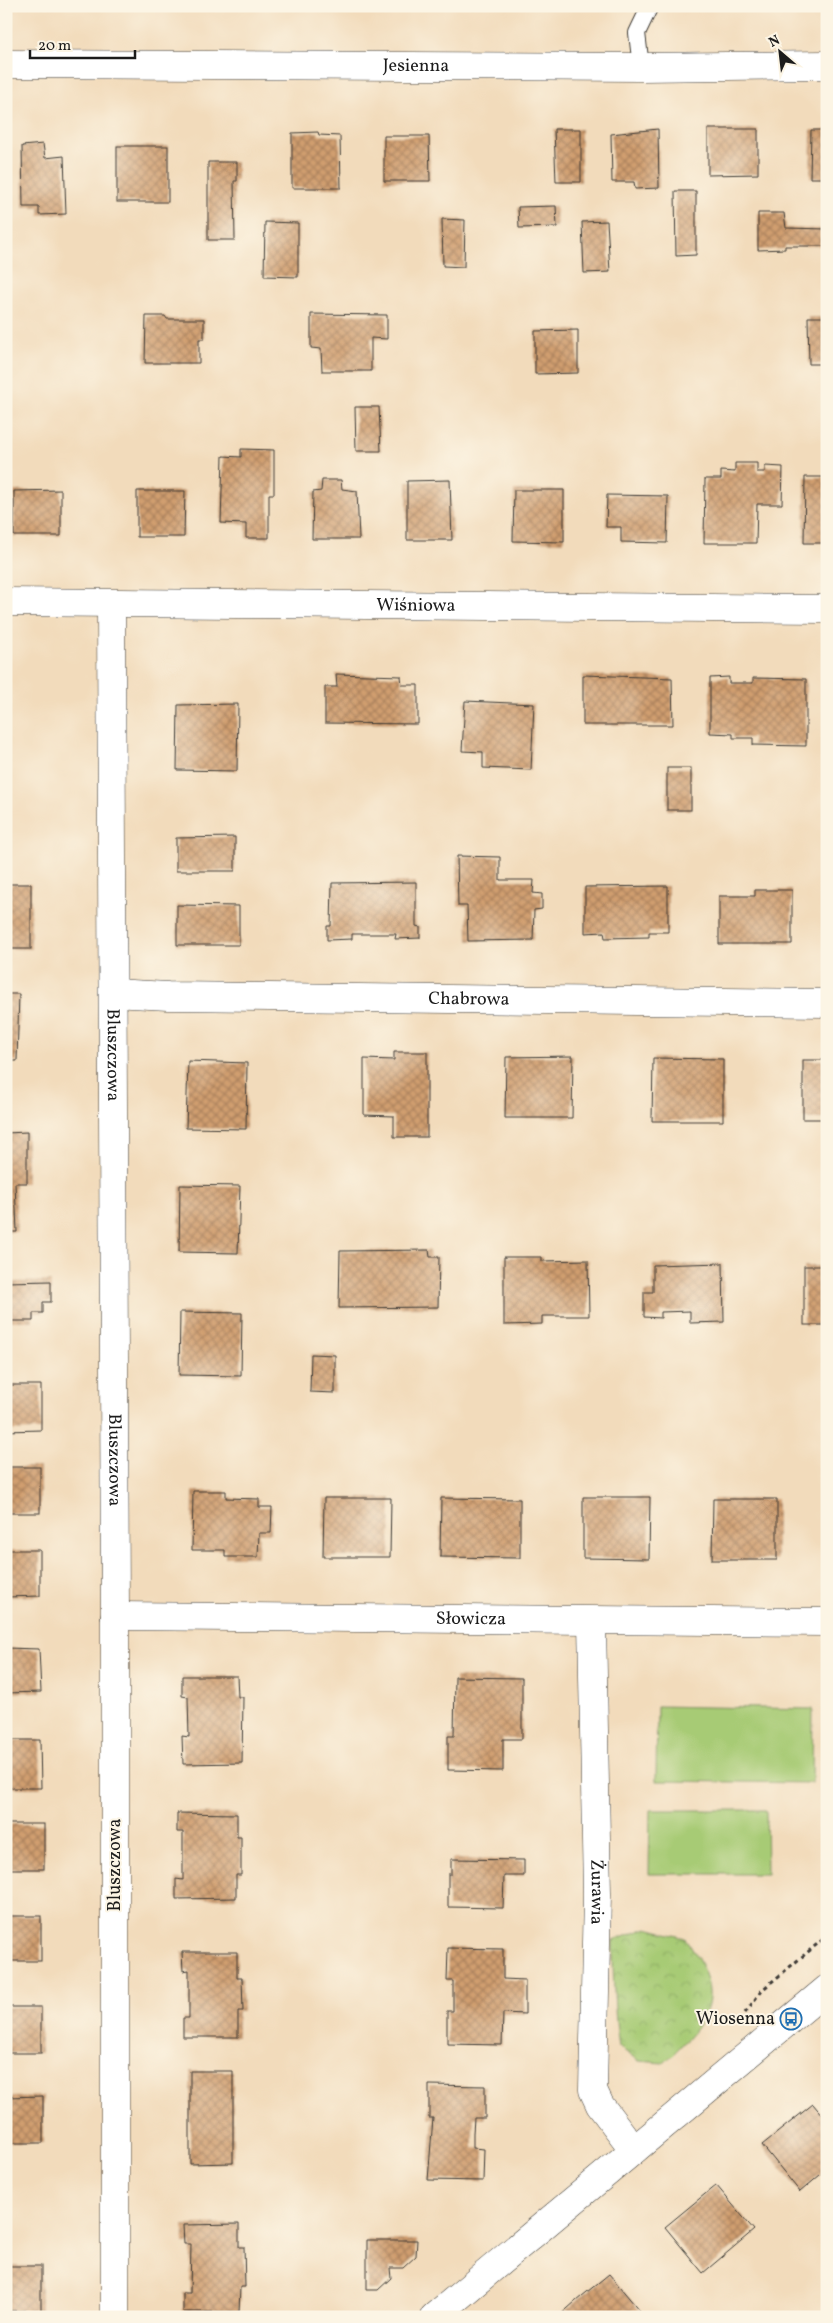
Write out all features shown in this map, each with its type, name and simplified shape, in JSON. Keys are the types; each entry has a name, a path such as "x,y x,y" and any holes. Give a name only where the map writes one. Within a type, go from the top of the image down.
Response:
{"street":[{"name":"Jesienna","path":"6,64 827,66"},
{"name":"Wiśniowa","path":"6,602 827,609"},
{"name":"Bluszczowa","path":"111,604 115,1616 115,2317"},
{"name":"Chabrowa","path":"112,993 168,996 827,1003"},
{"name":"Słowicza","path":"115,1616 827,1622"},
{"name":"Żurawia","path":"592,1621 597,1894 593,2090 600,2105 634,2150"},
{"path":"434,2317 827,1989"}],"lane":[{"path":"641,67 637,33 650,6"}],"green space":[{"path":"657,1706 813,1709 812,1783 656,1781"},
{"path":"650,1810 766,1810 767,1874 649,1874"},
{"path":"647,1928 685,1938 706,1976 709,1992 708,2005 703,2019 664,2063 639,2061 619,2047 617,2034 613,1941"}],"building":[{"path":"554,129 581,129 581,182 556,182"},
{"path":"658,129 659,188 635,189 634,182 612,182 611,134"},
{"path":"708,129 758,129 758,174 708,175"},
{"path":"811,130 827,130 827,178 810,178"},
{"path":"318,132 319,135 340,136 341,188 292,188 292,133"},
{"path":"384,136 429,136 430,181 384,181"},
{"path":"43,144 45,158 64,156 66,214 39,215 39,207 23,207 22,146"},
{"path":"117,146 168,146 168,202 117,202"},
{"path":"208,162 237,162 237,181 234,181 235,240 208,240"},
{"path":"675,191 696,191 696,255 676,256"},
{"path":"556,206 557,227 519,228 518,207"},
{"path":"758,213 784,213 786,228 827,229 827,246 785,246 785,249 758,250"},
{"path":"442,219 465,220 464,267 443,266"},
{"path":"607,221 610,272 584,273 582,222"},
{"path":"265,222 298,223 298,277 264,276"},
{"path":"311,314 387,315 387,339 371,338 371,371 322,371 321,349 311,348"},
{"path":"146,316 165,316 167,319 204,319 204,339 199,339 199,363 145,363"},
{"path":"808,317 827,317 827,364 809,364"},
{"path":"578,330 578,373 535,374 535,331"},
{"path":"355,407 379,407 381,451 356,451"},
{"path":"241,449 274,450 274,494 269,494 269,538 246,538 246,524 221,523 223,456 241,457"},
{"path":"735,463 757,463 757,472 765,472 765,466 783,467 782,504 757,504 756,543 704,543 705,479 721,479 721,471 735,472"},
{"path":"805,477 827,477 827,543 804,543"},
{"path":"322,480 341,480 342,489 357,491 359,539 312,539 313,492 321,491"},
{"path":"450,480 452,540 407,540 407,481"},
{"path":"61,490 61,536 14,536 14,491"},
{"path":"514,490 564,490 564,542 513,541"},
{"path":"137,491 185,491 184,537 137,537"},
{"path":"607,495 668,496 667,543 621,542 621,527 606,527"},
{"path":"336,674 401,676 402,685 418,685 418,724 325,723 325,687 337,687"},
{"path":"583,675 672,678 673,725 583,725"},
{"path":"729,677 729,683 753,683 753,678 806,679 806,746 753,745 753,738 733,738 733,734 710,733 710,678"},
{"path":"465,701 534,704 531,770 483,768 483,752 462,751"},
{"path":"238,704 237,771 177,770 178,705"},
{"path":"667,768 691,768 691,810 667,810"},
{"path":"235,837 235,871 176,871 176,838"},
{"path":"457,856 500,857 500,880 534,880 533,893 542,894 542,909 534,910 533,940 468,941 467,906 458,906"},
{"path":"416,882 416,926 420,927 420,938 395,939 396,934 352,934 352,939 327,940 327,926 331,926 332,883"},
{"path":"6,884 31,884 31,949 6,949"},
{"path":"668,886 668,932 649,932 649,937 605,938 604,932 585,933 585,887"},
{"path":"755,890 792,890 792,944 719,944 719,896 755,896"},
{"path":"177,905 239,906 239,945 177,945"},
{"path":"6,994 19,994 17,1061 6,1061"},
{"path":"394,1052 427,1052 427,1137 394,1137 394,1116 364,1115 364,1059 394,1060"},
{"path":"573,1056 572,1118 505,1118 506,1057"},
{"path":"653,1058 723,1059 723,1121 652,1121"},
{"path":"803,1060 827,1060 827,1119 803,1119"},
{"path":"188,1061 247,1063 246,1129 186,1128"},
{"path":"27,1132 27,1183 15,1183 17,1232 6,1232 6,1133"},
{"path":"180,1185 240,1186 238,1253 179,1252"},
{"path":"429,1250 430,1257 439,1257 438,1307 339,1308 340,1251"},
{"path":"504,1257 542,1257 542,1261 588,1260 589,1316 542,1316 542,1324 504,1325"},
{"path":"723,1263 724,1322 690,1323 690,1311 661,1312 661,1318 644,1317 644,1292 653,1292 653,1265"},
{"path":"804,1266 827,1266 827,1325 804,1325"},
{"path":"51,1281 51,1302 43,1302 43,1313 33,1313 33,1321 6,1321 6,1282"},
{"path":"180,1312 242,1313 241,1376 179,1375"},
{"path":"311,1354 335,1355 335,1393 310,1392"},
{"path":"6,1385 41,1385 41,1430 6,1431"},
{"path":"6,1467 40,1467 40,1513 6,1513"},
{"path":"193,1491 226,1491 226,1498 259,1499 259,1507 272,1507 271,1533 259,1533 258,1557 225,1557 225,1550 192,1550"},
{"path":"583,1497 650,1497 649,1559 583,1558"},
{"path":"324,1498 391,1498 390,1557 323,1557"},
{"path":"441,1498 520,1499 520,1558 440,1557"},
{"path":"713,1499 777,1499 777,1560 712,1560"},
{"path":"6,1550 40,1550 40,1596 6,1597"},
{"path":"6,1648 39,1649 41,1692 6,1693"},
{"path":"182,1676 237,1676 238,1697 243,1697 242,1763 183,1764 182,1736 189,1737 188,1697 182,1696"},
{"path":"455,1677 522,1678 522,1739 503,1739 503,1771 448,1770 448,1736 454,1736"},
{"path":"6,1740 40,1740 41,1788 6,1788"},
{"path":"177,1813 237,1814 237,1837 241,1837 241,1875 236,1875 236,1898 176,1899 176,1879 183,1880 183,1832 177,1832"},
{"path":"6,1824 44,1824 44,1869 6,1869"},
{"path":"451,1859 524,1860 524,1876 504,1876 503,1908 448,1907 448,1874 451,1874"},
{"path":"6,1916 41,1916 41,1961 6,1961"},
{"path":"448,1948 503,1949 503,1979 525,1980 525,2014 503,2013 502,2045 447,2044 447,2011 453,2011 453,1981 447,1981"},
{"path":"182,1952 237,1952 237,1978 242,1978 243,2011 238,2011 238,2037 183,2037 183,2018 189,2018 189,1970 183,1971"},
{"path":"6,2007 41,2007 41,2053 6,2053"},
{"path":"190,2071 233,2071 233,2163 190,2164"},
{"path":"429,2085 485,2086 485,2118 474,2118 473,2133 473,2148 484,2149 483,2181 428,2180 433,2118 429,2118"},
{"path":"43,2096 43,2143 6,2143 6,2097"},
{"path":"813,2104 827,2121 827,2169 800,2192 762,2145"},
{"path":"716,2185 754,2230 703,2273 665,2227"},
{"path":"239,2224 239,2247 244,2247 245,2287 240,2287 239,2312 183,2312 183,2293 190,2293 191,2244 184,2244 183,2225"},
{"path":"367,2240 417,2240 416,2256 403,2268 390,2268 391,2278 378,2290 367,2290"},
{"path":"6,2266 41,2266 41,2311 6,2311"},
{"path":"609,2274 645,2317 558,2317 576,2301"}],"place":[{"name":"Wiosenna","path":"791,2019"}]}
